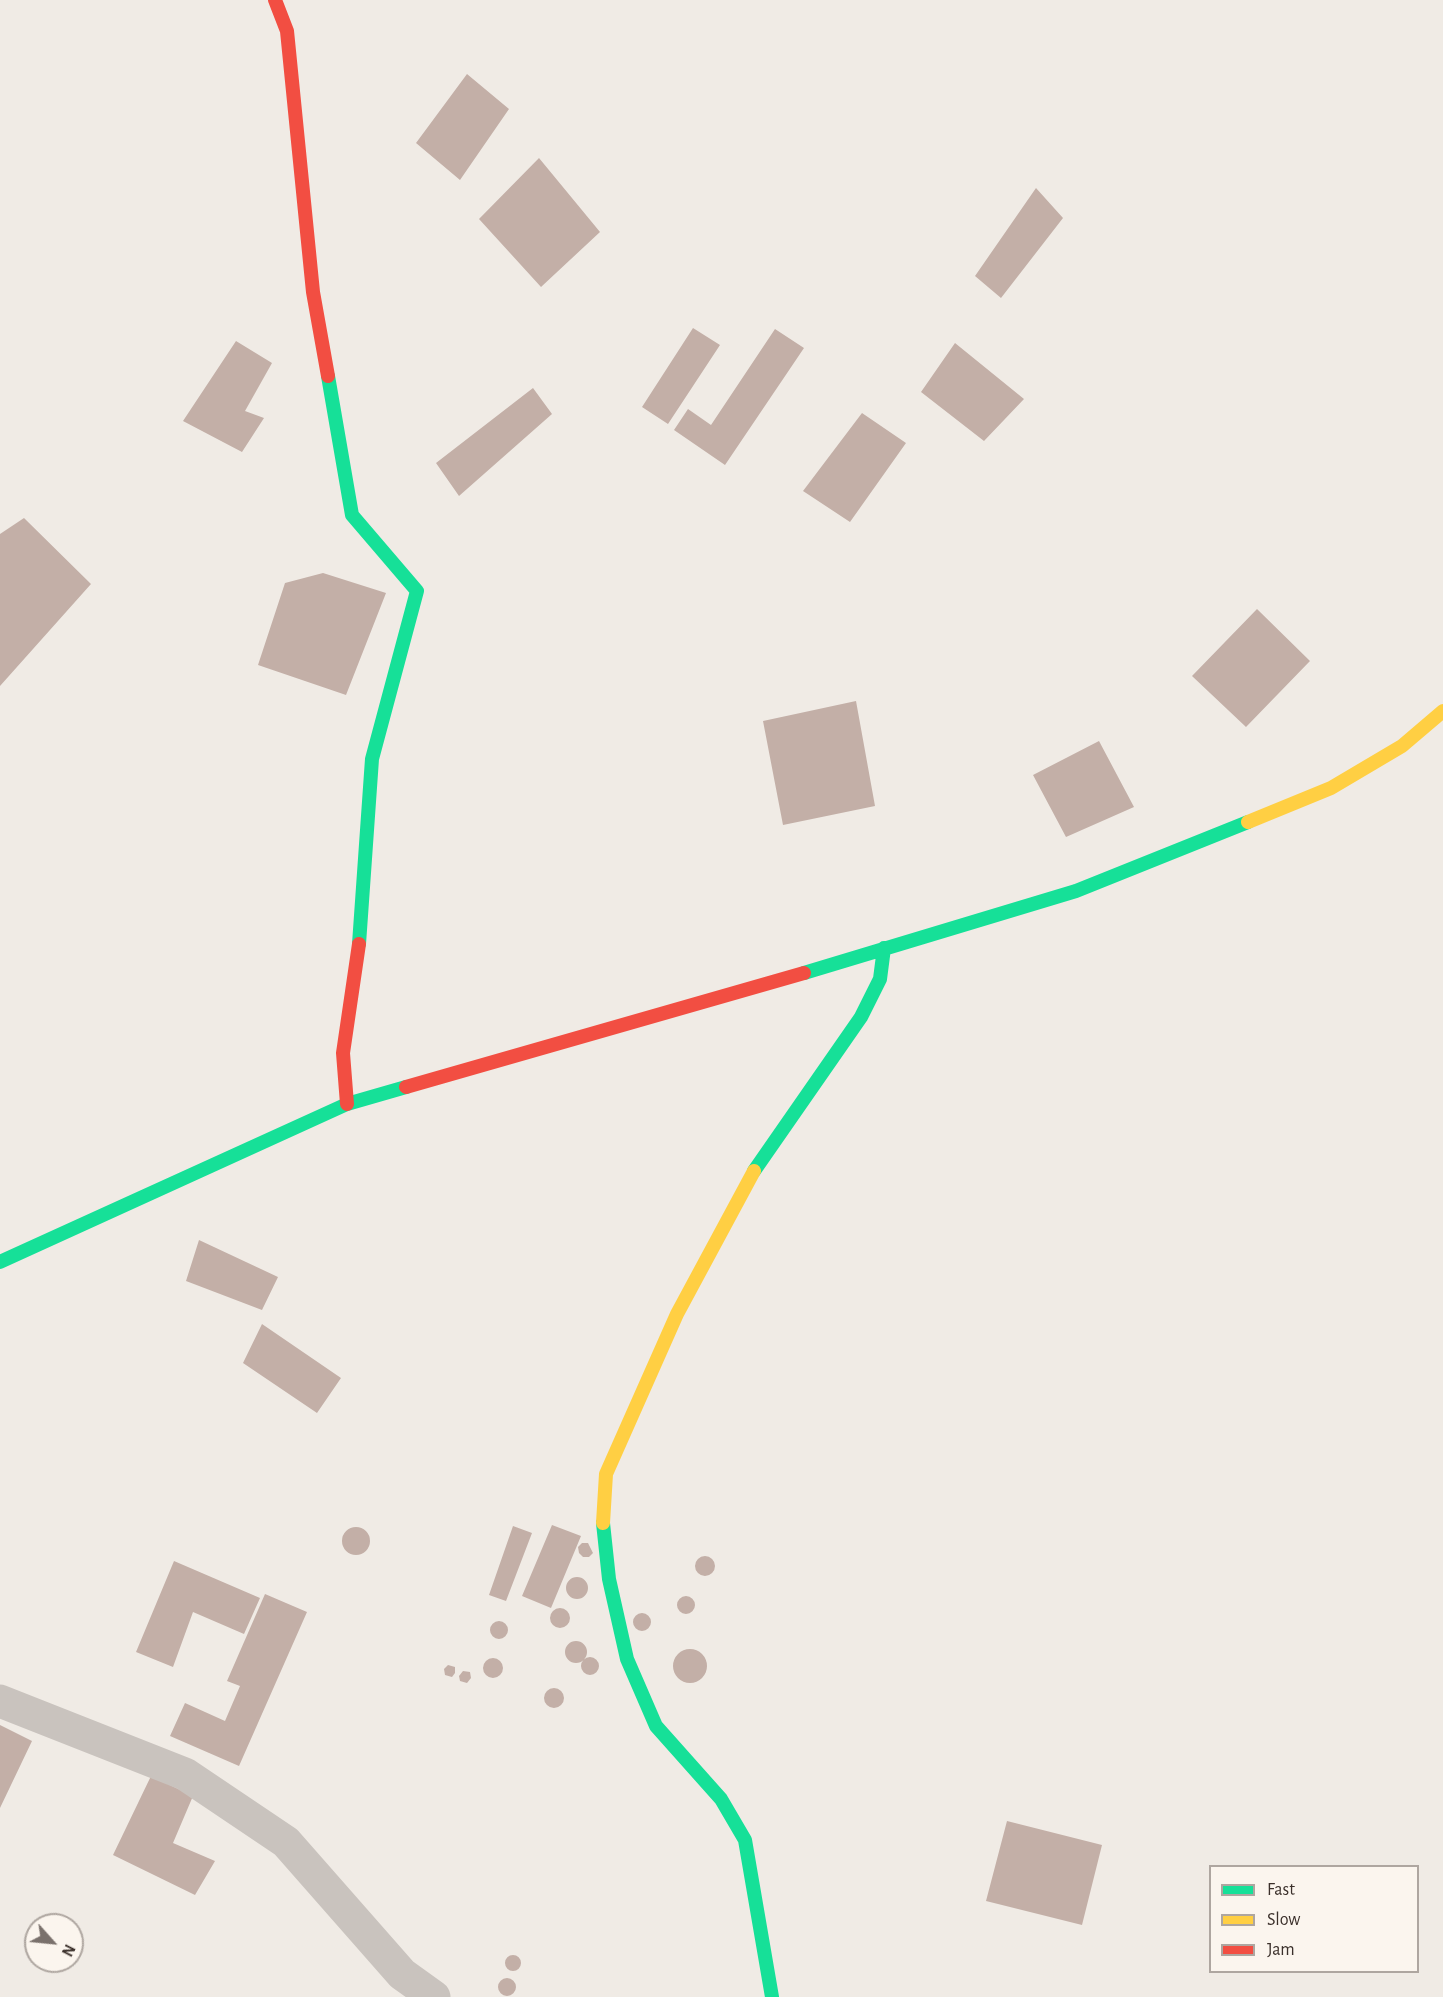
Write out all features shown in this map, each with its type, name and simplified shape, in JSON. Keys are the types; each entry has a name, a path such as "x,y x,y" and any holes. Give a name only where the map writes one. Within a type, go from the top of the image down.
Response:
{"street":[{"path":"275,0 287,31 314,292 352,515 417,591 372,759 359,951 343,1053 347,1104"},
{"path":"0,1263 347,1104 1076,891 1331,788 1402,746 1443,711"},
{"path":"772,1997 745,1840 721,1799 656,1726 627,1659 609,1579 602,1530 606,1474 677,1314 751,1176 861,1017 880,980 884,948"},
{"path":"0,1701 185,1774 286,1842 402,1974 434,1997"}],"building":[{"path":"467,74 509,109 460,180 416,143"},
{"path":"539,158 600,232 541,287 479,219"},
{"path":"1036,188 1063,218 1001,298 975,276"},
{"path":"693,328 720,345 668,424 642,407"},
{"path":"775,329 804,348 725,465 674,430 688,409 711,425"},
{"path":"236,341 272,363 245,411 264,418 242,452 183,421"},
{"path":"955,343 1024,399 984,441 921,392"},
{"path":"533,388 552,414 459,496 436,463"},
{"path":"862,413 906,443 850,522 803,491"},
{"path":"24,518 91,584 0,686 0,534"},
{"path":"323,573 386,593 346,695 258,665 285,583"},
{"path":"1257,609 1310,661 1246,727 1192,676"},
{"path":"856,701 875,806 783,825 763,721"},
{"path":"1099,741 1134,807 1066,837 1033,775"},
{"path":"199,1240 278,1277 262,1310 186,1281"},
{"path":"262,1324 341,1378 317,1413 243,1363"},
{"path":"552,1525 581,1536 551,1608 522,1596"},
{"path":"513,1526 532,1533 506,1601 489,1595"},
{"path":"356,1527 366,1531 370,1541 366,1551 356,1555 346,1551 342,1541 346,1531"},
{"path":"582,1543 588,1543 593,1553 589,1557 583,1557 579,1553 578,1547"},
{"path":"705,1556 712,1559 715,1566 712,1573 705,1576 698,1573 695,1566 698,1559"},
{"path":"174,1561 260,1598 244,1634 193,1612 173,1667 136,1652"},
{"path":"577,1577 585,1580 588,1588 585,1596 577,1599 569,1596 566,1588 569,1580"},
{"path":"265,1594 307,1612 239,1766 170,1736 185,1703 225,1721 240,1686 227,1681"},
{"path":"686,1596 692,1599 695,1605 692,1611 686,1614 680,1611 677,1605 680,1599"},
{"path":"560,1608 567,1611 570,1618 567,1625 560,1628 553,1625 550,1618 553,1611"},
{"path":"638,1613 646,1613 651,1618 649,1629 638,1631 633,1626 633,1618"},
{"path":"499,1621 505,1624 508,1630 505,1636 499,1639 493,1636 490,1630 493,1624"},
{"path":"576,1641 586,1648 587,1652 580,1662 576,1663 566,1656 565,1652 572,1642"},
{"path":"690,1649 702,1654 707,1666 702,1678 690,1683 678,1678 673,1666 678,1654"},
{"path":"590,1657 596,1660 599,1666 596,1672 590,1675 584,1672 581,1666 584,1660"},
{"path":"493,1658 500,1661 503,1668 500,1675 493,1678 486,1675 483,1668 486,1661"},
{"path":"448,1665 455,1667 452,1677 445,1675 444,1669"},
{"path":"463,1671 470,1672 471,1678 467,1683 460,1681 459,1676"},
{"path":"550,1688 558,1688 564,1694 564,1702 558,1708 550,1708 544,1702 544,1694"},
{"path":"0,1725 32,1741 0,1808"},
{"path":"151,1776 193,1796 173,1843 215,1861 195,1895 113,1855"},
{"path":"1007,1821 1102,1845 1082,1925 986,1901"},
{"path":"510,1955 516,1955 521,1963 519,1969 510,1971 505,1966 505,1960"},
{"path":"503,1978 511,1978 516,1983 514,1994 503,1996 498,1991 498,1983"}],"traffic: fast":[{"path":"328,376 352,515 417,591 372,759 359,944"},
{"path":"804,973 1076,891 1248,822"},
{"path":"754,1171 861,1017 880,979 884,948"},
{"path":"0,1262 347,1104 406,1087"},
{"path":"603,1523 609,1579 627,1659 656,1726 721,1799 745,1840 772,1997"}],"traffic: slow":[{"path":"1248,822 1331,788 1402,746 1443,711"},
{"path":"603,1523 606,1474 677,1314 754,1171"}],"traffic: jam":[{"path":"275,0 287,31 313,292 328,376"},
{"path":"347,1104 343,1053 359,944"},
{"path":"406,1087 804,973"}]}
